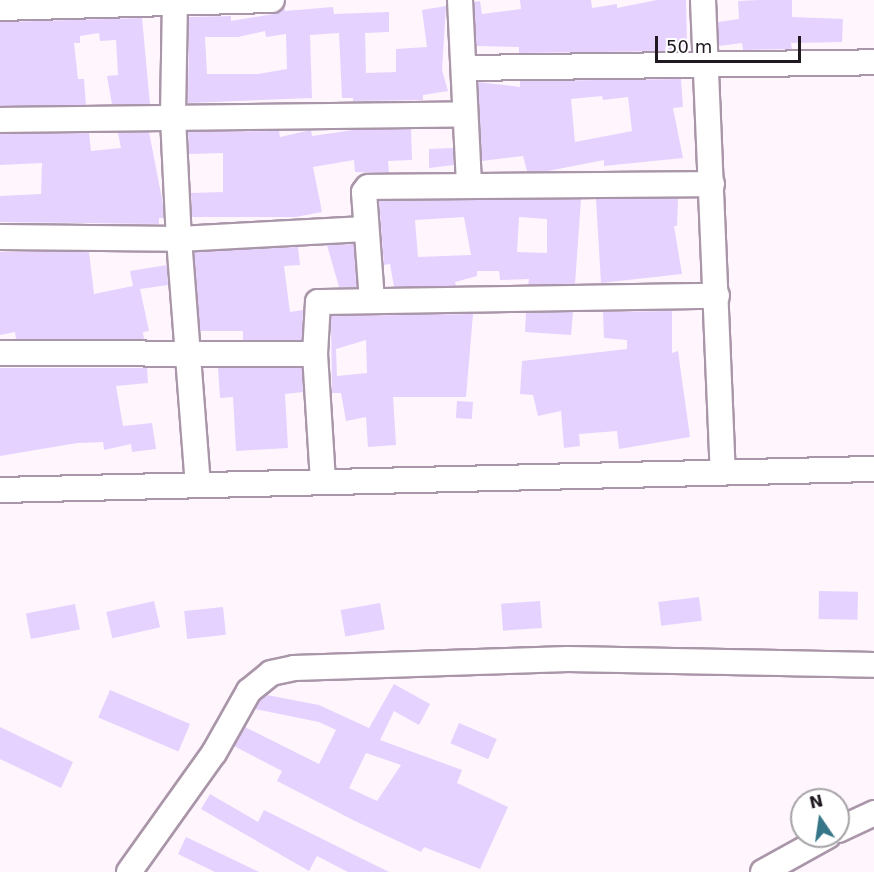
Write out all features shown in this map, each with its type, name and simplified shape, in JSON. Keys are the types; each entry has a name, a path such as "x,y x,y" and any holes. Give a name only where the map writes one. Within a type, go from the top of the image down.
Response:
{"street":[{"path":"0,8 272,0"},
{"path":"460,0 466,68 465,114 469,186"},
{"path":"703,0 708,66 723,473"},
{"path":"175,2 173,118 178,239 185,351 198,484"},
{"path":"466,68 874,62"},
{"path":"0,120 465,114"},
{"path":"372,301 365,229 364,192 368,187 712,184"},
{"path":"0,237 178,239 365,229"},
{"path":"322,481 315,354 318,302 717,296"},
{"path":"0,353 185,351 315,354"},
{"path":"0,490 874,469"},
{"path":"129,872 214,753 249,691 271,673 294,668 567,659 874,665"},
{"path":"850,824 874,813"},
{"path":"763,872 806,848"}],"building":[{"path":"520,0 591,0 592,8 617,4 617,8 657,0 686,0 687,47 678,47 678,51 519,53 519,47 476,46 474,2 480,1 482,14 521,9"},
{"path":"792,0 792,17 843,19 842,42 791,43 792,49 743,50 742,43 719,46 718,22 739,19 738,1"},
{"path":"446,6 442,70 448,91 423,95 423,100 353,101 353,98 342,98 339,33 310,35 312,98 188,103 189,17 231,16 231,21 273,14 284,7 285,11 333,7 334,14 389,12 389,32 365,33 366,73 396,72 396,49 427,47 422,10","holes":["265,31 266,37 286,34 287,69 258,74 207,74 205,37 238,37"]},
{"path":"142,18 150,104 112,104 107,76 118,75 116,40 100,41 99,33 80,36 80,43 74,43 78,79 84,79 86,105 0,106 0,22"},
{"path":"681,79 683,107 673,108 683,158 604,166 604,160 548,171 527,171 523,156 482,161 478,82 520,87 520,81","holes":["602,96 603,100 628,97 632,131 575,142 571,99"]},
{"path":"411,129 412,160 388,161 389,173 355,172 354,160 313,167 322,212 296,217 192,217 191,193 223,192 223,153 189,154 188,132 279,131 280,137 311,130 312,136 353,130"},
{"path":"149,132 163,204 164,218 159,218 159,224 0,222 0,196 41,194 42,163 0,165 0,134 89,133 91,151 121,148 118,133"},
{"path":"453,148 454,165 429,168 429,149"},
{"path":"581,199 575,284 528,285 529,279 500,280 499,271 477,271 477,276 455,282 456,286 394,287 390,264 384,265 379,201","holes":["464,217 471,255 418,257 415,220","519,217 547,219 547,253 517,252"]},
{"path":"596,199 678,199 677,226 674,226 682,274 601,283"},
{"path":"354,244 357,287 339,287 327,245"},
{"path":"298,247 300,265 284,266 290,312 303,310 302,340 243,340 243,331 200,331 194,252"},
{"path":"0,252 89,252 94,294 133,286 130,271 167,265 168,285 140,289 149,331 143,332 144,339 16,339 15,332 0,335"},
{"path":"672,311 672,353 678,351 690,437 619,449 617,431 579,434 580,446 564,448 561,411 538,416 533,395 520,394 522,361 627,349 627,340 604,338 603,312"},
{"path":"573,312 571,335 525,332 526,313"},
{"path":"473,314 466,397 393,397 396,445 368,447 366,417 346,421 341,393 332,393 331,316","holes":["366,340 367,373 337,376 336,349"]},
{"path":"0,368 147,368 148,383 116,386 123,426 152,423 156,449 132,452 131,444 104,450 103,442 77,443 0,456"},
{"path":"218,368 302,368 303,392 285,394 288,448 236,451 233,397 220,398"},
{"path":"457,401 473,402 472,419 456,418"},
{"path":"819,591 858,592 858,620 819,619"},
{"path":"699,597 702,621 661,626 658,602"},
{"path":"154,601 160,627 112,638 106,612"},
{"path":"540,601 542,628 503,631 501,604"},
{"path":"380,603 385,630 345,637 341,610"},
{"path":"75,604 80,630 31,639 26,614"},
{"path":"223,607 226,635 187,639 184,611"},
{"path":"394,684 430,704 419,725 394,711 380,740 462,770 457,783 508,807 480,869 424,847 421,852 355,821 277,781 282,771 234,746 245,727 319,764 336,730 319,722 255,709 260,700 267,695 319,705 369,728","holes":["366,753 401,765 377,801 349,788"]},
{"path":"110,690 190,724 178,752 98,718"},
{"path":"459,723 497,739 488,759 450,743"},
{"path":"0,727 73,762 61,788 0,759"},
{"path":"210,794 258,822 264,810 389,872 348,872 317,856 309,871 201,809"},
{"path":"186,837 259,872 215,872 178,854"}]}
